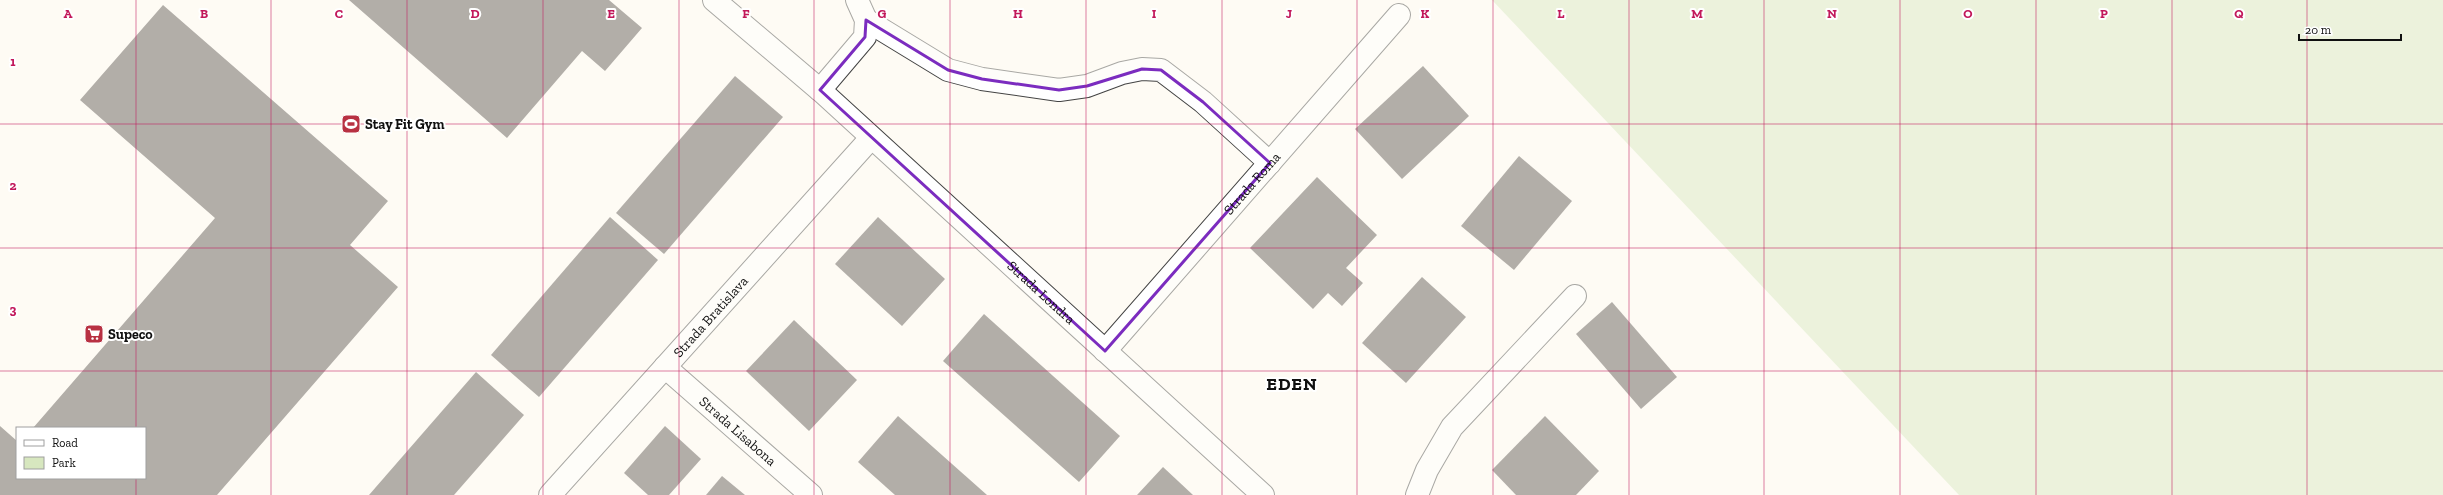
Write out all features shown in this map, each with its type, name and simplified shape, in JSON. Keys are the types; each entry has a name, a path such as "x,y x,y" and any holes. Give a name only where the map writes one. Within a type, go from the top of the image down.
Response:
{"street":[{"name":"Strada Londra","path":"714,0 820,90 1263,495"},
{"path":"820,90 865,37 866,20 857,0"},
{"name":"Strada Roma","path":"1105,351 1399,15"},
{"path":"866,20 948,70 982,79 1059,90 1087,86 1122,73 1142,69 1161,70 1203,102 1270,163"},
{"name":"Strada Bratislava","path":"550,495 871,138"},
{"path":"1417,495 1427,470 1452,427 1575,296"},
{"name":"Strada Lisabona","path":"665,367 811,495"}],"highlighted area":[{"path":"866,20 948,70 982,79 1059,90 1087,86 1142,69 1161,70 1203,102 1270,163 1105,351 820,90 865,37"}],"green space":[{"path":"1492,0 2443,0 2443,495 1959,495"}],"building":[{"path":"349,0 609,0 642,28 605,71 582,51 507,138"},
{"path":"163,5 388,201 350,245 398,287 217,495 0,495 0,426 16,440 16,479 146,479 146,427 34,427 215,218 80,100"},
{"path":"1423,66 1469,116 1402,179 1355,129"},
{"path":"735,76 783,117 664,254 616,213"},
{"path":"1519,156 1572,201 1514,270 1461,226"},
{"path":"1317,177 1377,235 1346,268 1363,283 1342,306 1328,293 1313,309 1250,248"},
{"path":"610,217 658,260 539,397 491,355"},
{"path":"878,217 945,279 902,326 835,264"},
{"path":"1422,277 1466,317 1406,383 1362,343"},
{"path":"1612,302 1677,377 1641,409 1576,334"},
{"path":"984,314 1120,436 1079,482 943,361"},
{"path":"794,320 857,380 809,431 746,371"},
{"path":"476,372 524,415 454,495 369,495"},
{"path":"898,416 987,495 895,495 858,462"},
{"path":"1545,416 1599,471 1576,495 1516,495 1492,470"},
{"path":"665,426 701,459 669,495 648,495 624,473"},
{"path":"1163,467 1193,495 1137,495"},
{"path":"722,476 745,495 706,495"}],"place":[{"name":"Stay Fit Gym","path":"351,124"},
{"name":"Supeco","path":"94,334"}],"district":[{"name":"EDEN","path":"1292,384"}]}
